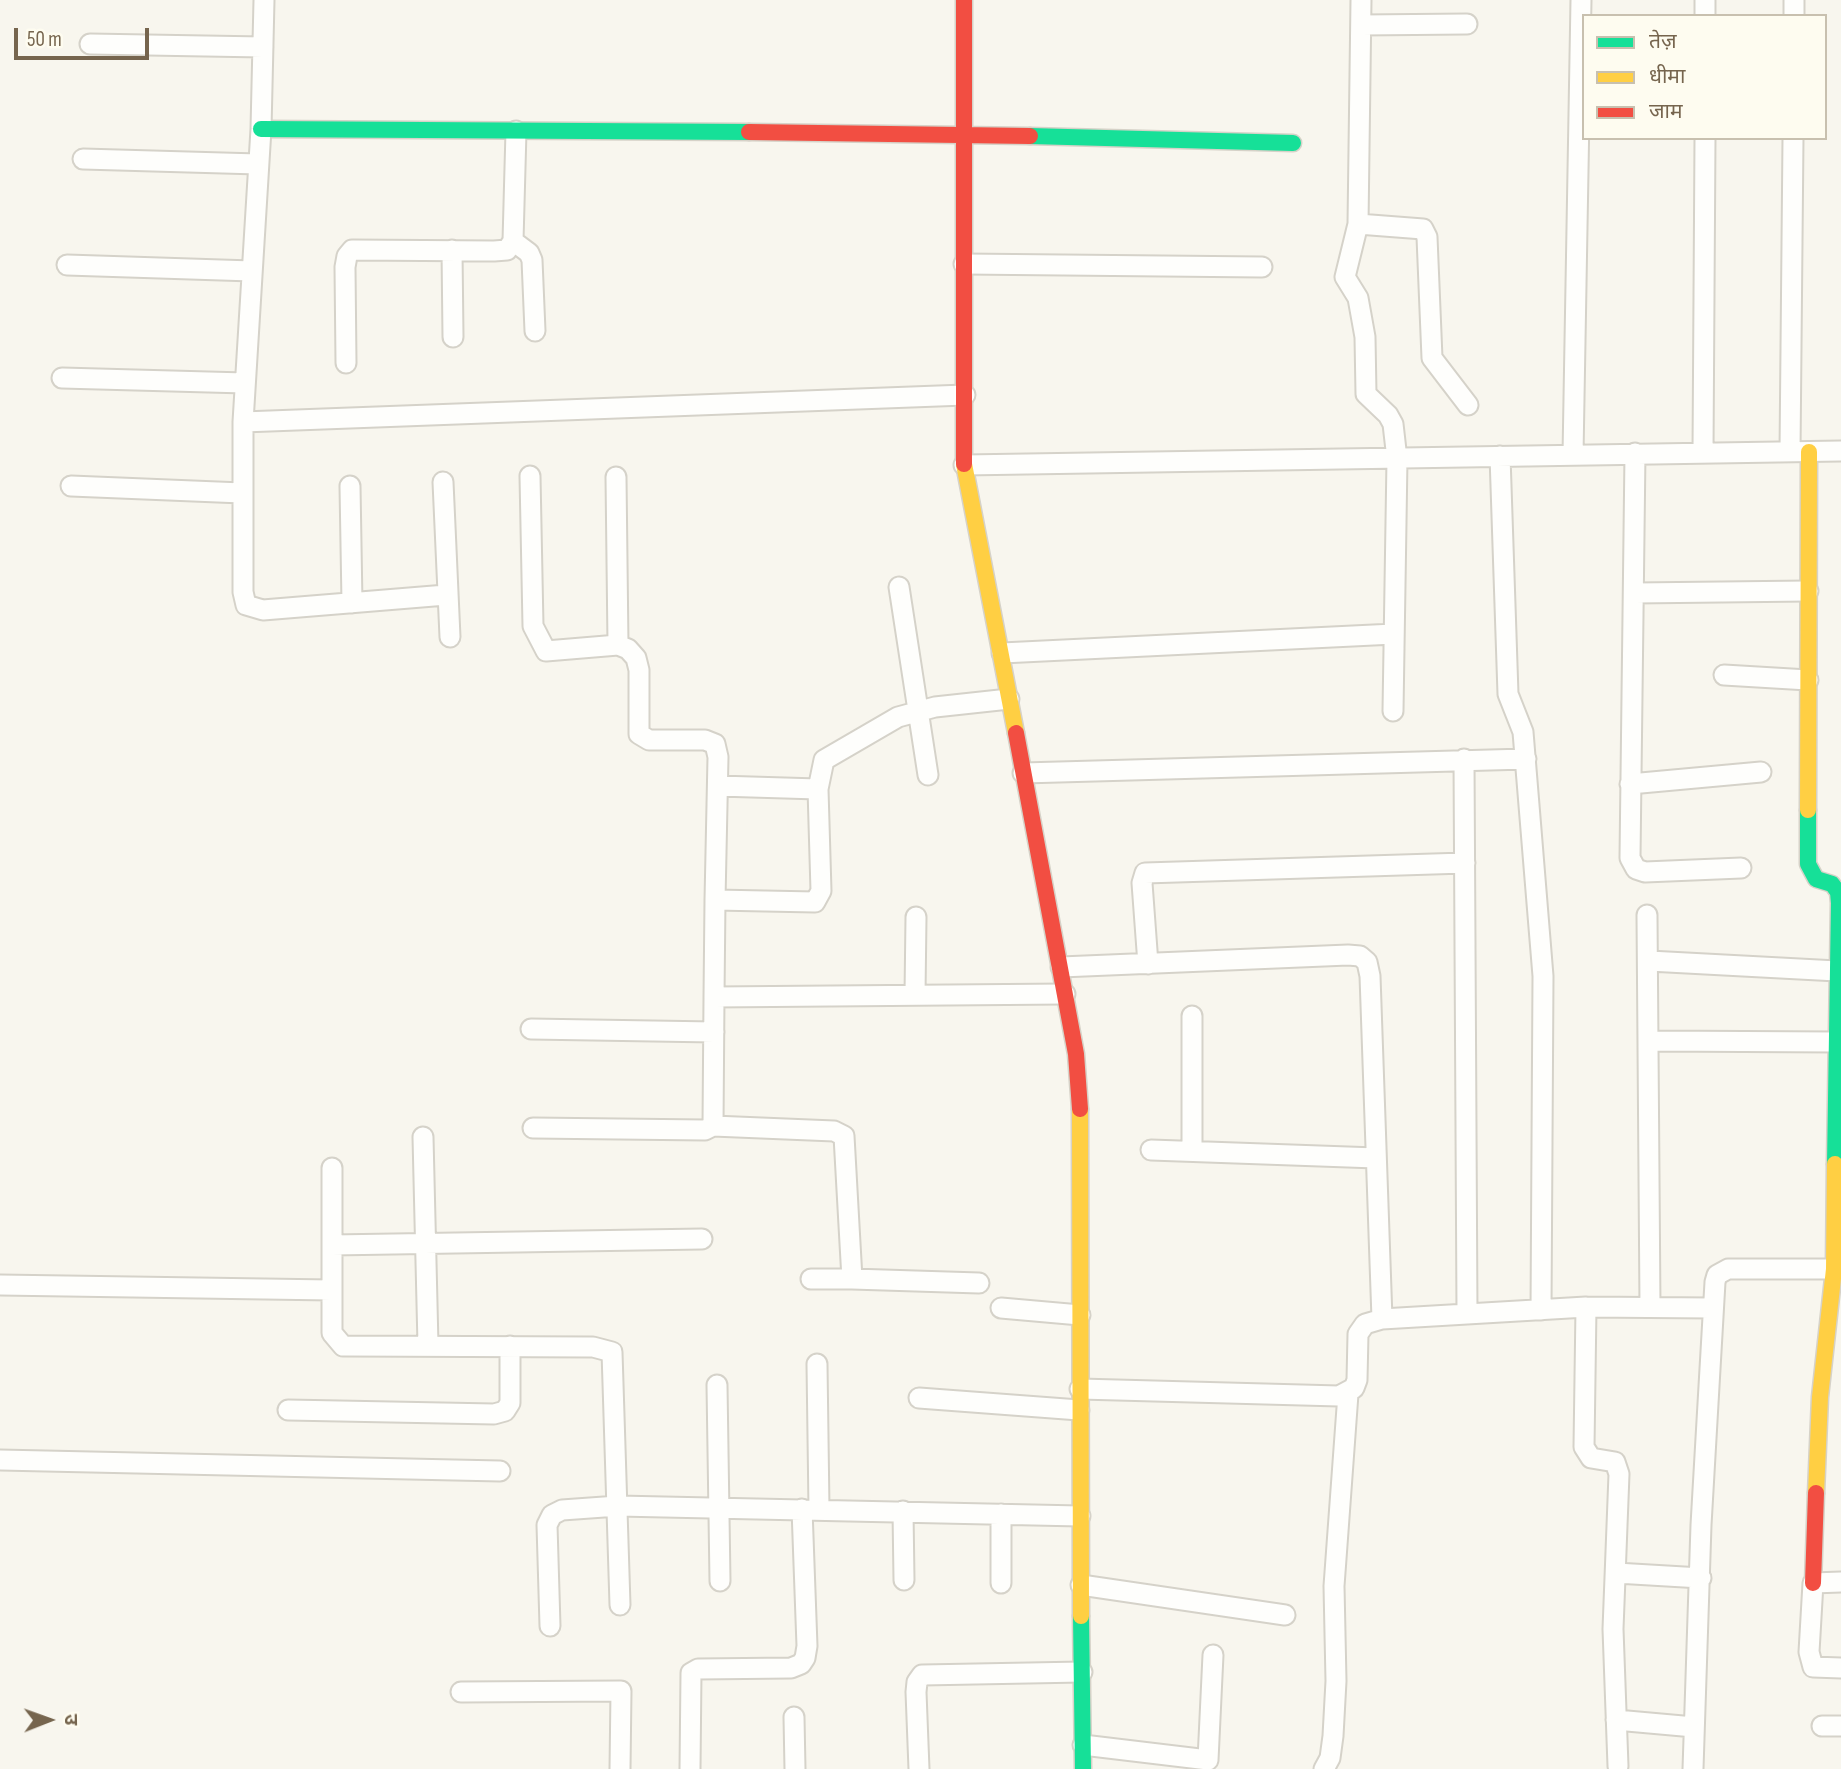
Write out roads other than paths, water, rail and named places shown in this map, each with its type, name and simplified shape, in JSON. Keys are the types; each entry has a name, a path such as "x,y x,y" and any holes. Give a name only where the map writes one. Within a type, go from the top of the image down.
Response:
{"street":[{"path":"264,0 261,129 243,422 243,592 246,605 262,610 446,595"},
{"path":"964,0 964,465 1061,967 1080,1110 1079,1410 1083,1769"},
{"path":"1361,0 1358,224 1345,277 1359,298 1365,337 1366,394 1388,415 1393,424 1397,459 1393,711"},
{"path":"1573,455 1581,0"},
{"path":"1361,24 1467,24"},
{"path":"90,44 263,47"},
{"path":"261,129 963,134 1293,143"},
{"path":"346,363 345,267 347,256 352,250 507,250 513,241 516,131"},
{"path":"1703,452 1705,140"},
{"path":"1793,140 1800,452 1808,591 1808,864 1816,879 1832,884 1838,892 1838,1269 1833,1363 1813,1583 1810,1661 1813,1667 1841,1668"},
{"path":"83,159 258,163"},
{"path":"1358,224 1423,229 1427,237 1432,358 1468,405"},
{"path":"513,241 529,253 532,260 535,331"},
{"path":"452,250 453,337"},
{"path":"964,264 1262,267"},
{"path":"67,265 252,271"},
{"path":"62,378 245,383"},
{"path":"243,422 965,394"},
{"path":"964,465 1841,451"},
{"path":"1635,453 1630,858 1636,869 1645,872 1741,868"},
{"path":"1500,456 1508,694 1523,732 1543,976 1541,1310"},
{"path":"530,476 533,626 546,651 618,645 636,657 639,734 649,740 705,740 715,744 718,786 713,1126"},
{"path":"616,477 618,645"},
{"path":"443,482 446,595 450,637"},
{"path":"71,486 242,493"},
{"path":"350,486 352,603"},
{"path":"899,587 928,775"},
{"path":"1635,593 1808,591"},
{"path":"1002,653 1394,634"},
{"path":"1724,675 1808,680"},
{"path":"715,900 811,903 819,898 818,789 824,760 833,751 880,725 918,710 1009,699"},
{"path":"1464,759 1467,1312"},
{"path":"1023,773 1526,759"},
{"path":"1630,784 1761,772"},
{"path":"718,786 818,789"},
{"path":"1148,964 1142,883 1145,873 1465,863"},
{"path":"1647,915 1650,1307"},
{"path":"915,995 916,917"},
{"path":"1061,967 1348,955 1360,956 1367,961 1370,976 1382,1319"},
{"path":"1649,961 1837,971"},
{"path":"715,997 1065,994"},
{"path":"1192,1016 1192,1151"},
{"path":"531,1029 715,1032"},
{"path":"1650,1041 1838,1042"},
{"path":"533,1128 705,1130 713,1126 834,1131 845,1136 852,1279"},
{"path":"423,1137 428,1345"},
{"path":"1151,1150 1376,1158"},
{"path":"332,1168 332,1333 342,1346 593,1347 612,1352 620,1605"},
{"path":"331,1245 702,1239"},
{"path":"1693,1769 1712,1308 1717,1275 1728,1269 1838,1269"},
{"path":"811,1279 979,1283"},
{"path":"0,1285 331,1290"},
{"path":"1586,1307 1584,1447 1591,1458 1615,1462 1618,1466 1613,1641 1618,1766"},
{"path":"1324,1769 1330,1758 1333,1736 1336,1681 1334,1586 1348,1394 1357,1380 1358,1334 1365,1324 1382,1319 1467,1312 1586,1307 1712,1308"},
{"path":"1001,1308 1080,1315"},
{"path":"288,1410 494,1414 505,1412 510,1403 510,1346"},
{"path":"690,1769 691,1673 698,1669 791,1668 801,1664 805,1658 817,1364"},
{"path":"717,1385 720,1581"},
{"path":"1080,1389 1339,1396 1348,1394"},
{"path":"919,1398 1079,1410"},
{"path":"0,1460 500,1471"},
{"path":"550,1626 547,1525 552,1515 562,1510 618,1506 1080,1516"},
{"path":"903,1511 904,1580"},
{"path":"1001,1514 1001,1583"},
{"path":"1616,1573 1701,1578"},
{"path":"1813,1583 1841,1582"},
{"path":"1081,1585 1284,1615"},
{"path":"1083,1745 1208,1764 1213,1655"},
{"path":"919,1769 916,1692 917,1682 922,1675 1082,1672"},
{"path":"461,1692 621,1691 621,1769"},
{"path":"794,1717 795,1769"},
{"path":"1616,1720 1694,1727"}]}
